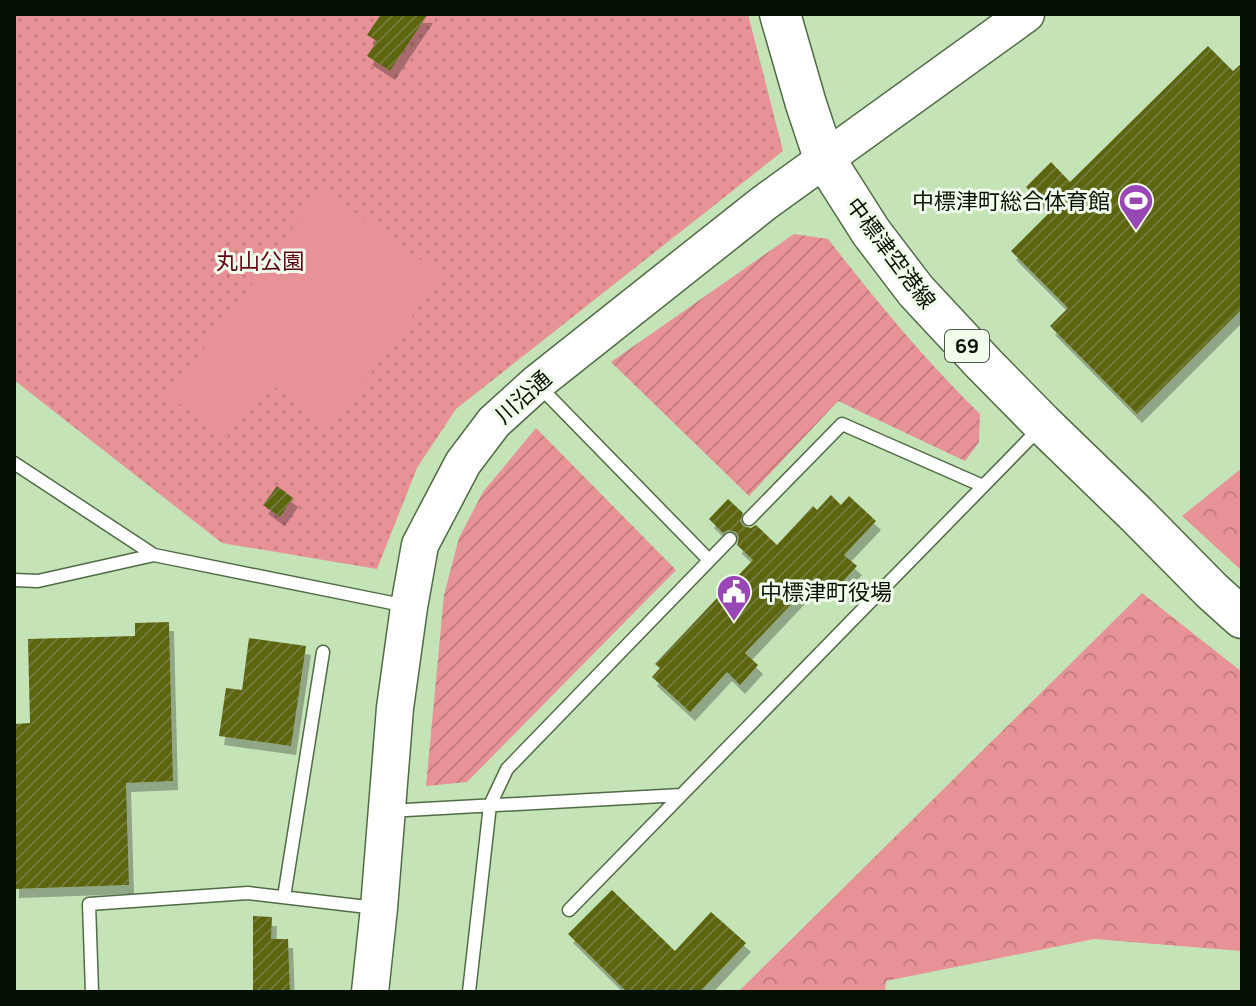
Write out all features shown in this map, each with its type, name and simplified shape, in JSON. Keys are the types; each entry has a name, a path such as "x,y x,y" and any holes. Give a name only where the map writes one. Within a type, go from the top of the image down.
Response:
{"main road":[{"name":"中標津空港線","path":"780,14 824,158 871,232 916,291 1043,424 1242,618"}],"street":[{"name":"川沿通","path":"370,992 395,708 409,607 420,545 463,463 494,422 537,383 752,212 1026,14"}],"lane":[{"path":"537,383 709,560"},
{"path":"749,519 842,424 983,486"},
{"path":"569,910 1043,424"},
{"path":"14,463 154,555 409,607"},
{"path":"469,992 490,805 507,769 730,539"},
{"path":"14,580 38,581 154,555"},
{"path":"284,897 323,652"},
{"path":"386,811 681,795"},
{"path":"92,992 89,904 248,893 379,908"}],"green space":[{"name":"丸山公園","path":"14,14 748,14 783,151 456,409 417,468 377,569 222,543 14,380"},
{"path":"322,188 442,276 331,427 268,382 226,438 169,396"},
{"path":"794,234 828,239 901,329 980,414 979,442 965,461 838,401 749,496 611,362"},
{"path":"536,428 676,570 467,782 426,786 444,595 459,538 483,492"},
{"path":"1242,468 1242,571 1182,516"},
{"path":"1142,593 1242,672 1242,951 1094,939 886,981 885,992 738,992"}],"building":[{"path":"381,14 428,14 390,71 367,56 377,41 367,35"},
{"name":"中標津町総合体育館","path":"1208,46 1233,71 1242,63 1242,309 1137,414 1050,326 1068,308 1011,251 1050,212 1026,187 1051,162 1070,182"},
{"path":"277,486 293,498 280,517 263,505"},
{"name":"中標津町役場","path":"831,495 841,505 849,496 876,521 844,555 857,566 832,593 816,578 745,653 758,665 740,685 727,672 690,712 652,677 660,668 655,664 753,560 737,545 739,537 736,532 728,530 723,533 709,519 728,499 743,513 740,521 743,526 751,528 756,525 777,545 813,506 817,510"},
{"path":"169,622 173,781 126,783 129,885 14,889 14,724 30,723 28,639 135,636 135,623"},
{"path":"249,638 306,646 291,746 219,736 226,688 242,690"},
{"path":"612,890 675,951 711,912 746,943 700,992 627,992 568,934"},
{"path":"253,916 272,917 271,939 288,939 290,992 253,992"}],"place":[{"name":"中標津町総合体育館","path":"1136,232"},
{"name":"中標津町役場","path":"734,623"}]}
